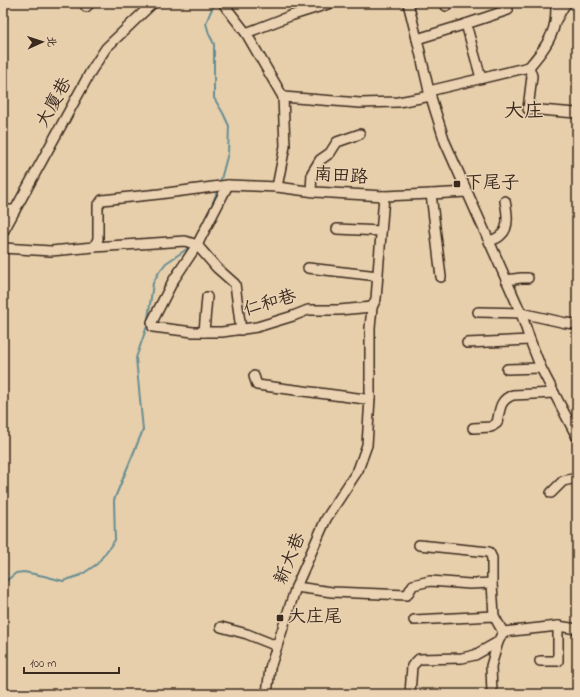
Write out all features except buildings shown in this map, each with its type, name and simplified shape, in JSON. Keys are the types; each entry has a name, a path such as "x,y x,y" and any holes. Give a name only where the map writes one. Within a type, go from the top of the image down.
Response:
{"street":[{"name":"大廈巷","path":"3,232 91,71 106,48 153,3"},
{"path":"225,3 224,6 246,33 283,97 285,146 277,187"},
{"path":"246,33 290,16 331,3"},
{"path":"408,3 430,94 446,142 521,313 541,368 577,437"},
{"path":"555,23 556,3"},
{"path":"283,97 360,103 398,102 430,94 481,78 529,67 541,53 551,36 555,23 566,3"},
{"path":"417,39 508,10"},
{"path":"466,24 481,78"},
{"path":"529,67 532,76 528,109 576,113"},
{"path":"311,191 312,173 320,160 330,153 337,142 360,134"},
{"path":"221,186 152,322 153,327 193,332 222,332 240,330"},
{"path":"94,247 98,239 98,206 102,200 221,186"},
{"name":"南田路","path":"221,186 277,187 384,196 467,192"},
{"path":"430,194 441,277"},
{"path":"254,376 257,386 365,399 370,398 370,328 372,307 376,299 384,196"},
{"path":"489,241 501,236 505,228 508,214 505,201"},
{"path":"3,210 14,210"},
{"path":"337,229 381,231"},
{"path":"3,248 51,251 94,247 192,243"},
{"name":"仁和巷","path":"192,243 235,284 240,330 257,327 294,316 308,310 339,310 372,307"},
{"path":"308,268 378,276"},
{"path":"506,280 528,278"},
{"path":"204,332 207,297"},
{"path":"478,312 521,313 577,324"},
{"path":"467,343 530,340"},
{"path":"507,369 541,368"},
{"path":"473,428 491,427 497,423 502,401 507,397 513,395 554,393"},
{"name":"新大巷","path":"267,694 270,668 296,587 326,519 358,470 367,445 370,398"},
{"path":"551,493 563,481 577,478"},
{"path":"419,545 488,552 492,558 494,616 503,632"},
{"path":"296,587 332,592 407,595 413,585 430,581 470,584 492,583"},
{"path":"414,620 494,616"},
{"path":"503,632 558,626 577,629"},
{"path":"540,661 558,661 558,626"},
{"path":"221,627 247,634 277,646"},
{"path":"492,694 492,666 498,642 503,632"},
{"path":"410,694 412,666 419,659 462,658 475,655 498,642"}],"waterway":[{"path":"215,3 206,23 214,44 214,98 229,126 228,153 220,183"},
{"path":"208,215 218,189"},
{"path":"3,592 6,581 16,573 24,572 63,581 81,575 97,564 115,540 114,500 143,430 136,358 147,326 153,283 166,263 187,249 189,246"}],"place":[{"name":"下尾子","path":"457,184"},
{"name":"大庄尾","path":"280,618"}],"district":[{"name":"大庄","path":"524,112"}]}
